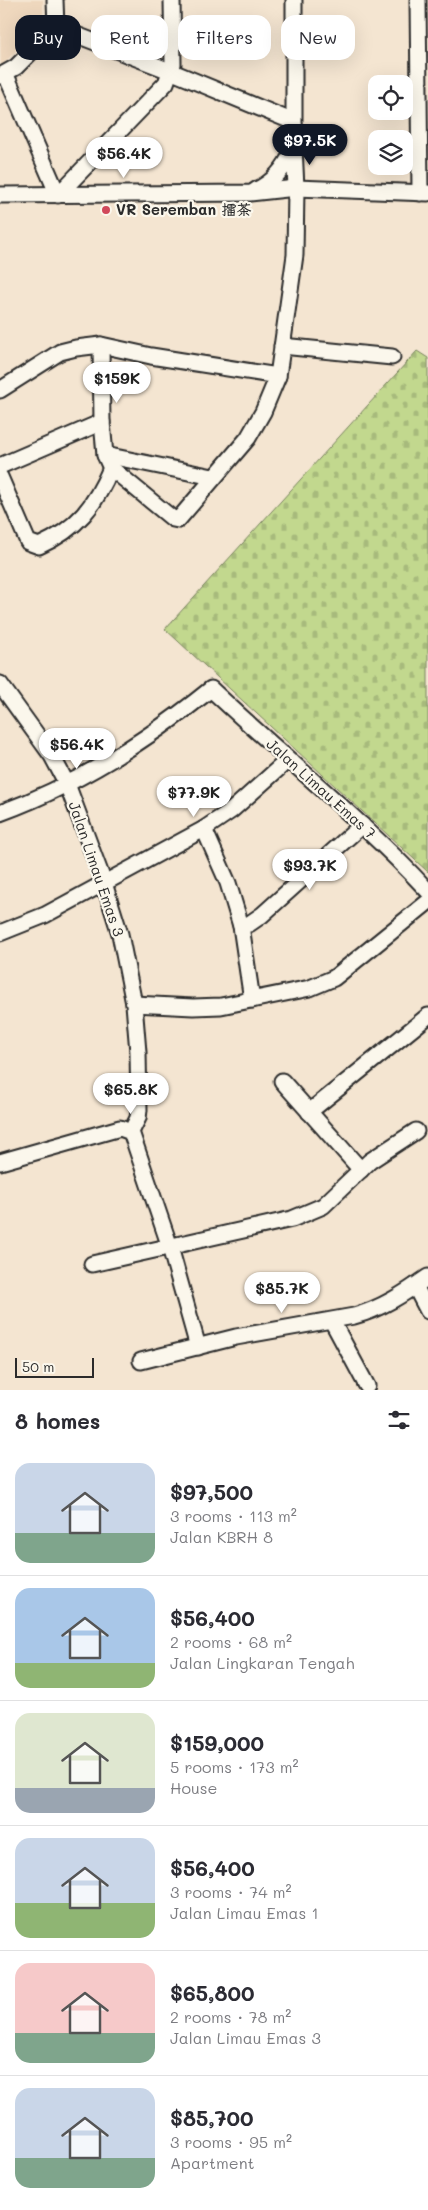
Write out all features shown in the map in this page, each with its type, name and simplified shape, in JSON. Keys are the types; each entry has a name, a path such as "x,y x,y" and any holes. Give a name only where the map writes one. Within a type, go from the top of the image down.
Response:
{"street":[{"path":"55,0 56,15"},
{"path":"58,194 166,82 173,64 172,0"},
{"path":"108,462 172,518 178,520 248,438 263,412 278,376 295,255 294,0"},
{"path":"0,195 250,193 296,188 424,193 418,0"},
{"path":"81,37 170,71 289,120 294,124"},
{"path":"23,60 3,76 58,194"},
{"path":"250,193 265,186 278,175 288,162 294,146"},
{"path":"0,390 60,352 101,345 151,356 278,376"},
{"path":"0,477 28,542 39,546 56,538 81,520 103,487 108,462 102,422 101,345"},
{"path":"282,346 392,357"},
{"path":"0,466 102,422"},
{"path":"108,462 213,477"},
{"name":"Jalan Limau Emas 3","path":"0,684 52,756 67,784 104,883 120,934 134,1004 138,1052 139,1110 138,1118 131,1132"},
{"name":"Jalan Limau Emas 7","path":"67,784 158,731 212,689 288,760 362,825 400,861 428,892"},
{"path":"0,933 45,915 204,829 232,810 288,760"},
{"path":"0,813 23,805 67,784"},
{"path":"241,926 249,924 262,914 362,825"},
{"path":"204,829 228,883 241,926 252,1000"},
{"path":"134,1004 193,1007 221,1006 310,988 334,978 428,902"},
{"path":"309,1112 428,1016"},
{"path":"282,1081 361,1170"},
{"path":"0,1162 120,1128 131,1132 170,1247 198,1347"},
{"path":"92,1264 306,1214 323,1206 370,1161 416,1131"},
{"path":"141,1361 236,1337 332,1321 366,1313 428,1278"},
{"path":"414,1286 428,1311"},
{"path":"332,1321 367,1386"}],"shaded area":[{"path":"0,0 43,0 43,15 15,15 15,52 1,66"}],"green space":[{"path":"417,351 428,358 428,872 165,629"}],"place":[{"name":"VR Seremban 擂茶","path":"106,210"}]}
